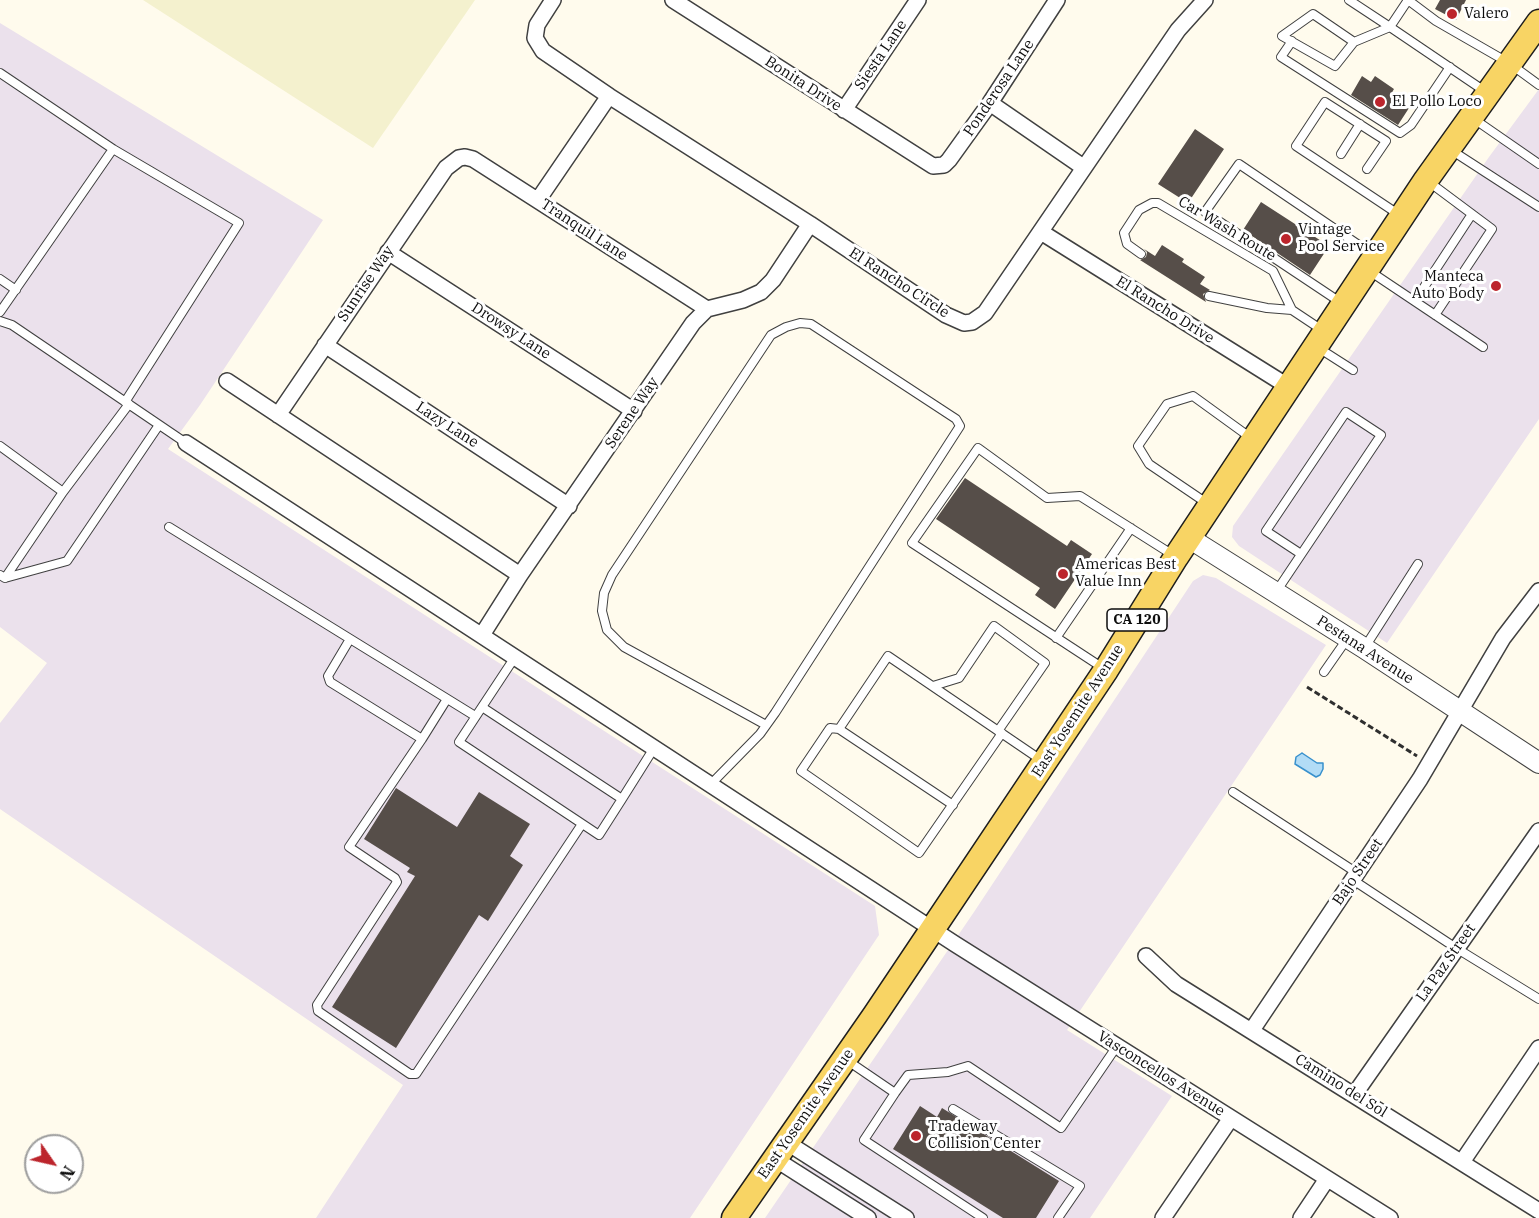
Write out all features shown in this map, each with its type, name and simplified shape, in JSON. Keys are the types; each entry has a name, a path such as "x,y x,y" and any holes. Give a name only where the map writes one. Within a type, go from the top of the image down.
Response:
{"main road":[{"name":"East Yosemite Avenue","path":"734,1218 1106,670 1210,506 1426,180 1539,22"}],"street":[{"name":"El Rancho Circle","path":"553,0 537,25 535,39 543,51 946,315 964,323 972,322 985,313 1178,30 1205,0"},
{"name":"Siesta Lane","path":"844,110 918,0"},
{"name":"Ponderosa Lane","path":"933,166 944,165 949,160 990,103 1057,0"},
{"name":"Bonita Drive","path":"684,3 844,110 933,166"},
{"path":"538,200 609,96"},
{"path":"990,103 1083,167"},
{"name":"Tranquil Lane","path":"459,158 473,159 707,309"},
{"name":"Sunrise Way","path":"278,415 446,168 459,158"},
{"path":"707,309 743,300 761,292 773,280 810,224"},
{"name":"El Rancho Drive","path":"1041,232 1289,387"},
{"name":"Drowsy Lane","path":"388,252 634,411"},
{"name":"Serene Way","path":"482,635 520,575 693,323 707,309"},
{"name":"Lazy Lane","path":"325,345 569,506"},
{"path":"227,381 520,575"},
{"name":"Vasconcellos Avenue","path":"186,443 932,929 1390,1218"},
{"name":"Pestana Avenue","path":"1183,548 1275,593 1356,643 1539,763"},
{"name":"Bajo Street","path":"1252,1030 1420,779 1503,638 1539,591"},
{"name":"La Paz Street","path":"1354,1095 1539,831"},
{"name":"Camino del Sol","path":"1146,956 1176,984 1539,1211"},
{"path":"1462,1162 1539,1047"},
{"path":"1163,1218 1231,1118"},
{"path":"780,1150 868,1218"},
{"path":"780,1150 906,1218"},
{"path":"1301,1218 1327,1179"}],"lane":[{"path":"1349,0 1488,93"},
{"path":"1354,42 1313,14 1282,36 1335,66 1354,42 1390,27 1407,0 1436,21 1509,63 1539,85"},
{"path":"1292,42 1281,57 1400,133 1411,125 1450,67"},
{"path":"0,74 113,149 239,223 127,403 2,577"},
{"path":"1367,169 1386,141 1325,102 1296,146 1402,216"},
{"path":"1470,116 1539,164"},
{"path":"1341,154 1360,124"},
{"path":"1448,148 1539,207"},
{"path":"0,312 113,149"},
{"path":"1344,304 1205,212 1239,164 1371,263 1415,301 1484,347"},
{"path":"1426,180 1492,229 1435,315"},
{"name":"Car Wash Route","path":"1141,254 1127,244 1124,233 1139,210 1152,202 1158,203 1273,271 1292,310"},
{"path":"1415,301 1472,214"},
{"path":"0,279 16,290"},
{"path":"1209,296 1267,308 1292,310 1353,370"},
{"path":"0,321 12,325 186,443"},
{"path":"711,784 766,725 960,426 956,419 811,324 800,323 771,335 612,575 604,592 602,611 607,630 624,647 766,725"},
{"path":"1210,506 1149,465 1137,446 1167,404 1193,396 1255,440"},
{"path":"1275,593 1381,435 1346,412 1266,531 1301,554"},
{"path":"2,577 67,561 159,425"},
{"path":"0,446 63,492"},
{"path":"1106,670 912,543 978,448 1047,498 1080,496 1131,528 1183,548"},
{"path":"169,527 475,716"},
{"path":"1056,638 1131,528"},
{"path":"1324,672 1356,643 1418,564"},
{"path":"933,686 959,678 994,626 1045,663 953,805 919,854 801,771 830,728 839,729 953,805"},
{"path":"350,639 328,676 330,682 422,739"},
{"path":"839,729 888,656 1044,762"},
{"path":"515,657 459,742 582,824 599,835 654,748"},
{"path":"447,699 349,847 395,878 397,882 317,1005 318,1011 410,1074 416,1074 582,824"},
{"path":"482,707 622,799"},
{"path":"1233,792 1456,948 1539,999"},
{"path":"983,1218 864,1140 908,1075 948,1072 968,1066 1061,1128 1117,1046"},
{"path":"844,1059 895,1093"},
{"path":"953,1109 1080,1186 1058,1218"}],"path":[{"path":"1307,687 1419,757"}],"shaded area":[{"path":"143,0 475,0 373,148"},
{"path":"0,23 323,220 200,405 168,449 875,906 879,935 690,1218 316,1218 403,1085 0,809 0,723 47,663 0,627"},
{"path":"1539,89 1539,419 1387,643 1239,546 1232,537 1233,526 1489,157"},
{"path":"1203,575 1216,578 1326,645 1067,1030 1172,1096 1090,1218 765,1218 974,912 1193,581"}],"water":[{"path":"1302,753 1317,763 1323,763 1320,775 1316,777 1295,764 1296,757"}],"building":[{"name":"Valero","path":"1440,0 1466,0 1456,20 1435,9"},
{"name":"El Pollo Loco","path":"1362,76 1371,82 1375,76 1394,89 1390,96 1409,108 1398,125 1351,95"},
{"path":"1195,129 1224,149 1188,203 1158,184"},
{"name":"Vintage Pool Service","path":"1261,202 1329,246 1310,275 1243,230"},
{"path":"1162,245 1184,259 1182,262 1205,277 1200,284 1210,290 1203,294 1206,302 1140,260 1146,257 1147,252 1144,249 1155,256"},
{"path":"965,478 1067,546 1071,540 1092,554 1055,609 1035,595 1040,588 936,519"},
{"path":"396,788 457,827 479,792 530,824 510,856 523,865 488,921 479,915 396,1048 332,1007 415,876 407,872 410,868 364,839"},
{"path":"920,1106 937,1117 942,1108 1059,1181 1036,1218 1003,1218 893,1149"}],"place":[{"name":"Valero","path":"1452,14"},
{"name":"El Pollo Loco","path":"1380,102"},
{"name":"Vintage Pool Service","path":"1286,239"},
{"name":"Manteca Auto Body","path":"1496,286"},
{"name":"Americas Best Value Inn","path":"1063,574"},
{"name":"Tradeway Collision Center","path":"916,1136"}]}
